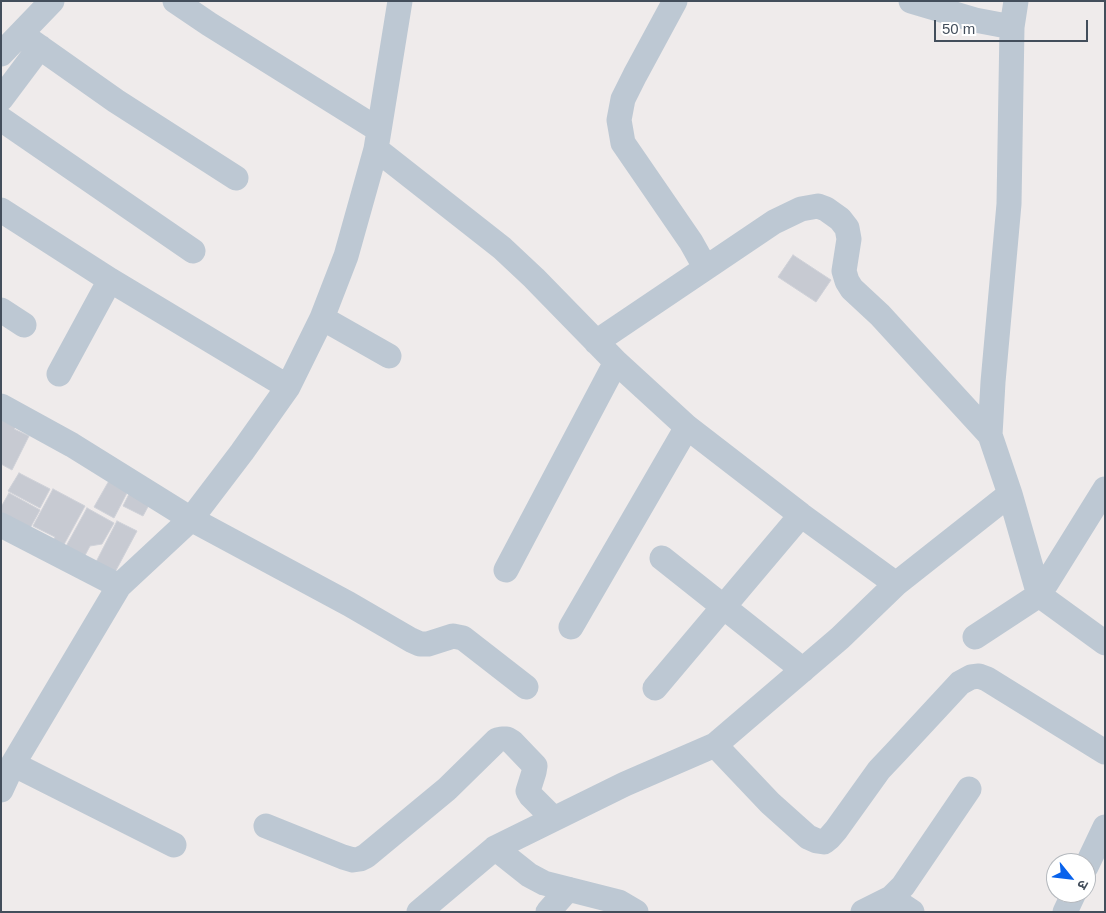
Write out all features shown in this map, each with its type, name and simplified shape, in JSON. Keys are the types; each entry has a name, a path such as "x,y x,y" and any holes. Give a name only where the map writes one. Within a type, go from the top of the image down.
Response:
{"street":[{"path":"1,99 30,40 52,1"},
{"path":"175,1 378,140 502,248 616,362 687,427 801,515 896,584"},
{"path":"1,790 14,764 119,586 191,519 288,387 322,318 346,256 378,140 400,1"},
{"path":"675,1 623,99 619,120 623,143 706,267"},
{"path":"911,1 975,20 1012,27"},
{"path":"1016,1 1012,27 1009,204 990,435 1010,494 1039,595 1105,643"},
{"path":"1,54 30,40"},
{"path":"30,40 116,101 236,178"},
{"path":"1,119 193,251"},
{"path":"596,342 774,222 801,209 818,206 840,219 847,228 849,239 844,271 852,289 880,315 990,435"},
{"path":"1,210 110,280 288,387"},
{"path":"58,374 110,280"},
{"path":"1,310 24,326"},
{"path":"322,318 390,356"},
{"path":"506,570 616,362"},
{"path":"1,406 72,446 191,519 349,604 411,640 420,644 428,644 453,636 463,638 526,687"},
{"path":"571,627 687,427"},
{"path":"976,637 1039,595 1105,489"},
{"path":"419,912 495,848 625,784 715,746 840,638 896,584 1010,494"},
{"path":"655,688 801,515"},
{"path":"1,525 119,586"},
{"path":"662,558 803,670"},
{"path":"715,746 782,814 808,836 817,841 824,842 836,830 880,770 896,752 960,683 971,677 979,676 987,680 1105,752"},
{"path":"266,826 343,857 353,860 360,859 429,805 497,740 502,738 512,742 535,766 528,790 531,796 554,819"},
{"path":"14,764 174,845"},
{"path":"862,912 891,898 903,886 969,788"},
{"path":"1093,853 1105,827"},
{"path":"495,848 529,875 544,883 619,902 636,912"},
{"path":"548,912 568,889"},
{"path":"891,898 912,912"}],"building":[{"path":"793,255 831,280 816,302 778,277"},
{"path":"3,418 17,425 14,429 29,436 12,470 1,464 1,422"},
{"path":"19,473 50,489 40,508 8,491"},
{"path":"110,479 129,489 114,518 94,507"},
{"path":"53,489 85,506 61,550 51,544 55,537 33,526"},
{"path":"131,490 151,501 143,516 123,506"},
{"path":"9,493 40,510 29,530 1,515 1,507"},
{"path":"87,508 114,523 102,544 90,546 82,561 64,550"},
{"path":"117,521 137,531 114,574 95,564"}]}
